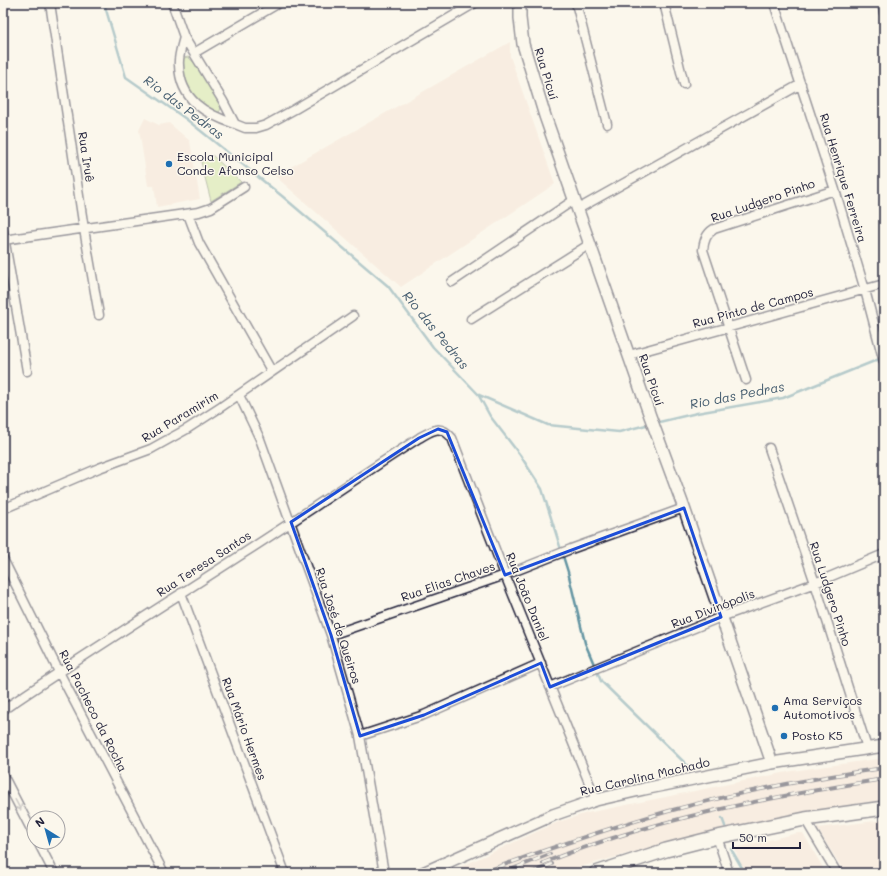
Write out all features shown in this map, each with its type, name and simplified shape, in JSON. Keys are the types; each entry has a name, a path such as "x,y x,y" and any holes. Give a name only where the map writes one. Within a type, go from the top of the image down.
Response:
{"main road":[{"path":"603,872 666,850 717,837 805,819 884,808"}],"street":[{"name":"Rua Iruê","path":"50,3 84,228 99,315"},
{"path":"172,3 184,37 235,124"},
{"path":"194,53 279,3"},
{"path":"184,37 178,64 187,93 192,100 205,112 217,118 251,129 266,125 295,109 475,3"},
{"name":"Rua Picuí","path":"520,3 520,18 526,56 576,205 684,508 772,763"},
{"path":"576,3 607,124"},
{"path":"664,3 684,84"},
{"name":"Rua Henrique Ferreira","path":"774,3 835,190 865,290 884,362"},
{"path":"882,3 884,13"},
{"path":"452,282 576,205 801,84"},
{"path":"4,240 205,211 244,187"},
{"name":"Rua Ludgero Pinho","path":"746,380 730,326 703,250 704,243 709,232 714,229 835,190"},
{"path":"188,214 199,243 272,372"},
{"path":"3,231 27,371"},
{"path":"471,319 590,244"},
{"name":"Rua Pinto de Campos","path":"629,356 730,326 884,284"},
{"name":"Rua Paramirim","path":"3,509 99,468 151,449 187,429 239,395 353,316"},
{"name":"Rua José de Queiros","path":"239,395 260,439 331,635 360,736 384,873"},
{"name":"Rua João Daniel","path":"419,438 438,429 447,432 452,438 505,575 596,800"},
{"name":"Rua Teresa Santos","path":"3,710 419,438"},
{"name":"Rua Ludgero Pinho","path":"769,448 815,583 867,748"},
{"name":"Rua Elias Chaves","path":"331,635 505,575 552,556 684,508"},
{"name":"Rua Divinópolis","path":"550,687 721,618 815,583 884,554"},
{"name":"Rua Pacheco da Rocha","path":"3,559 6,574 164,873"},
{"name":"Rua Mário Hermes","path":"181,594 285,873"},
{"path":"360,736 424,715 541,663"},
{"name":"Rua Carolina Machado","path":"423,873 553,815 596,800 772,763 884,746"},
{"path":"3,775 26,820"},
{"path":"805,819 837,873"},
{"path":"717,837 729,873"},
{"path":"42,850 54,873"}],"highlighted area":[{"path":"438,429 447,432 505,575 684,508 721,617 550,687 541,663 424,715 360,736 331,635 291,522 419,438"}],"shaded area":[{"path":"510,42 510,56 555,184 401,287 275,176"},
{"name":"Escola Municipal Conde Afonso Celso","path":"145,118 159,125 169,123 190,141 200,199 157,207 154,186 148,186 139,130"},
{"path":"884,758 884,800 746,824 673,841 559,873 447,873 558,822 587,813 792,771"},
{"path":"884,820 884,873 845,873 817,828"},
{"path":"797,833 803,833 826,873 744,873 735,848"}],"green space":[{"path":"188,57 203,74 221,107 220,111 216,114 199,104 186,85 181,64 184,58"},
{"path":"212,155 241,182 211,201 201,162"}],"waterway":[{"name":"Rio das Pedras","path":"104,3 126,77 186,119 282,196 388,286 433,347 479,395 548,425 619,432 650,424"},
{"name":"Rio das Pedras","path":"655,423 697,413 783,398 882,358"},
{"path":"479,396 490,416 520,455 542,489 568,572 585,643 601,681 689,767"},
{"path":"722,818 725,826"},
{"path":"731,849 745,873"}],"railway":[{"path":"482,873 598,832 695,804 776,786 884,768"},
{"path":"543,863 584,847 711,811 884,779"},
{"path":"503,873 550,854"},
{"path":"531,873 552,864"}],"place":[{"name":"Escola Municipal Conde Afonso Celso","path":"169,164"},
{"name":"Ama Serviços Automotivos","path":"775,708"},
{"name":"Posto K5","path":"784,736"}]}
